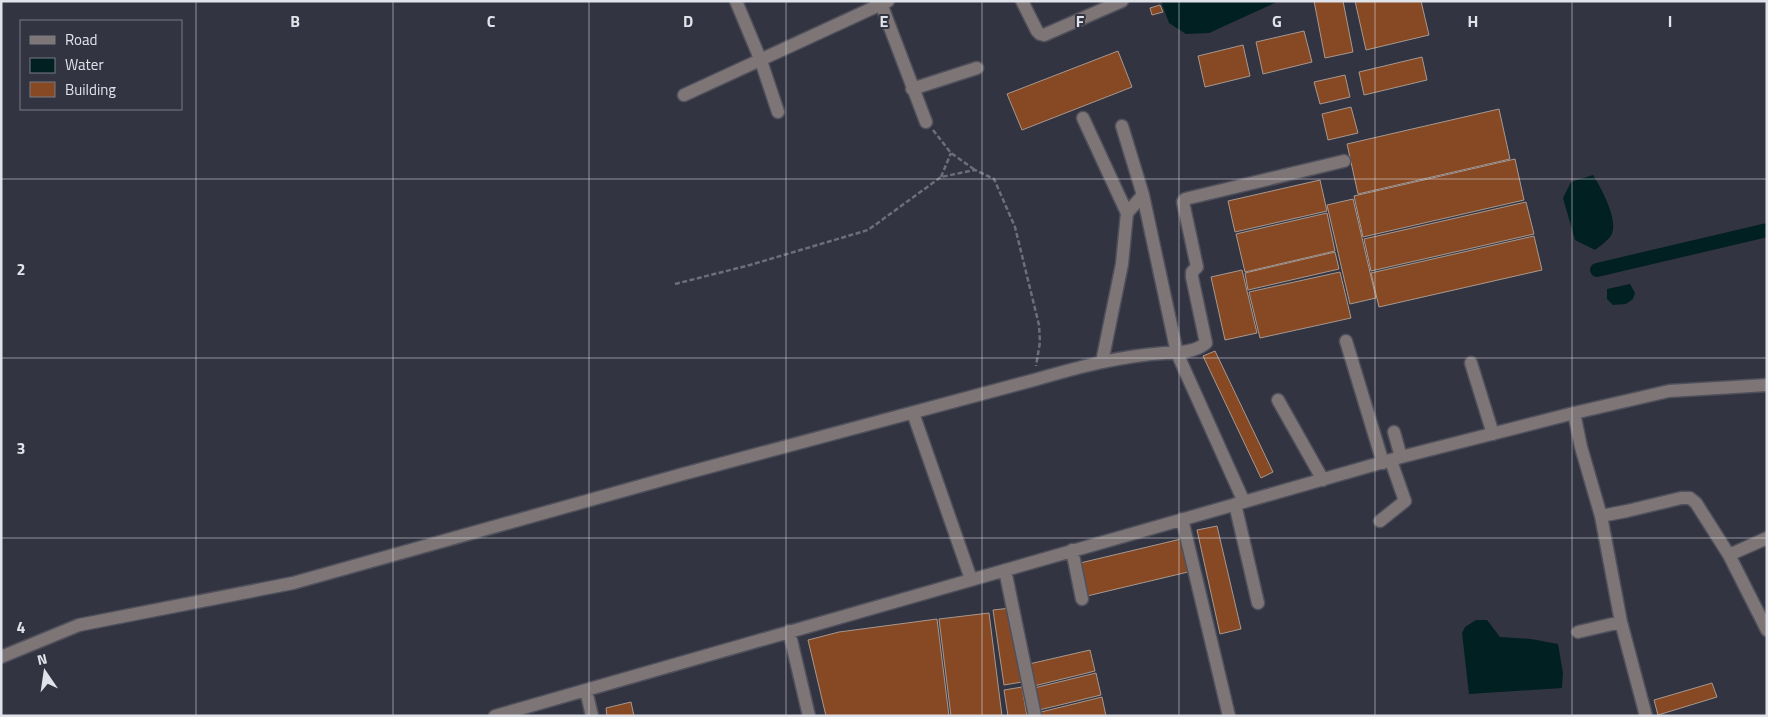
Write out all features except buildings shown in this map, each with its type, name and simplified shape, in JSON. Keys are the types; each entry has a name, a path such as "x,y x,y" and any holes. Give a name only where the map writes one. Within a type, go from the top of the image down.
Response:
{"street":[{"path":"736,1 761,61 778,112"},
{"path":"1022,1 1037,31 1044,35 1122,1"},
{"path":"684,95 761,61 883,2 912,89 929,124"},
{"path":"912,89 976,68"},
{"path":"1083,118 1127,212 1122,264 1102,362"},
{"path":"1122,126 1143,195 1177,353 1240,503 1258,603"},
{"path":"1,657 79,625 293,583 1090,363 1142,354 1177,353 1197,348 1206,343 1192,277 1192,272 1197,267 1184,202 1185,199 1344,162"},
{"path":"1127,212 1143,195"},
{"path":"1346,341 1392,460 1405,501 1380,521"},
{"path":"1471,364 1493,434"},
{"path":"495,716 1392,460 1574,413 1669,391 1767,385"},
{"path":"1278,400 1323,480"},
{"path":"913,413 971,579"},
{"path":"1574,413 1581,447 1601,516 1621,622 1646,716"},
{"path":"1392,460 1394,432"},
{"path":"1601,516 1681,498 1690,498 1696,503 1729,555 1766,625"},
{"path":"1182,519 1229,716"},
{"path":"1729,555 1767,538"},
{"path":"1072,550 1082,599"},
{"path":"1005,570 1035,716"},
{"path":"1578,632 1621,622"},
{"path":"789,632 809,716"},
{"path":"586,690 592,716"}],"path":[{"path":"929,124 951,153 975,170 994,180 1015,227 1039,325 1040,342 1034,380"},
{"path":"941,176 951,153"},
{"path":"676,284 750,265 868,230 941,176 975,170"}],"water":[{"path":"1161,1 1279,1 1209,33 1186,34 1169,23"},
{"path":"1593,175 1609,206 1613,223 1613,231 1610,237 1595,250 1575,240 1563,198 1571,182"},
{"path":"1630,284 1635,293 1633,299 1626,304 1613,305 1607,299 1607,289"},
{"path":"1476,620 1487,620 1500,637 1531,639 1558,644 1563,673 1562,688 1469,694 1462,633 1465,627"}],"waterway":[{"path":"1597,270 1767,230"}]}
